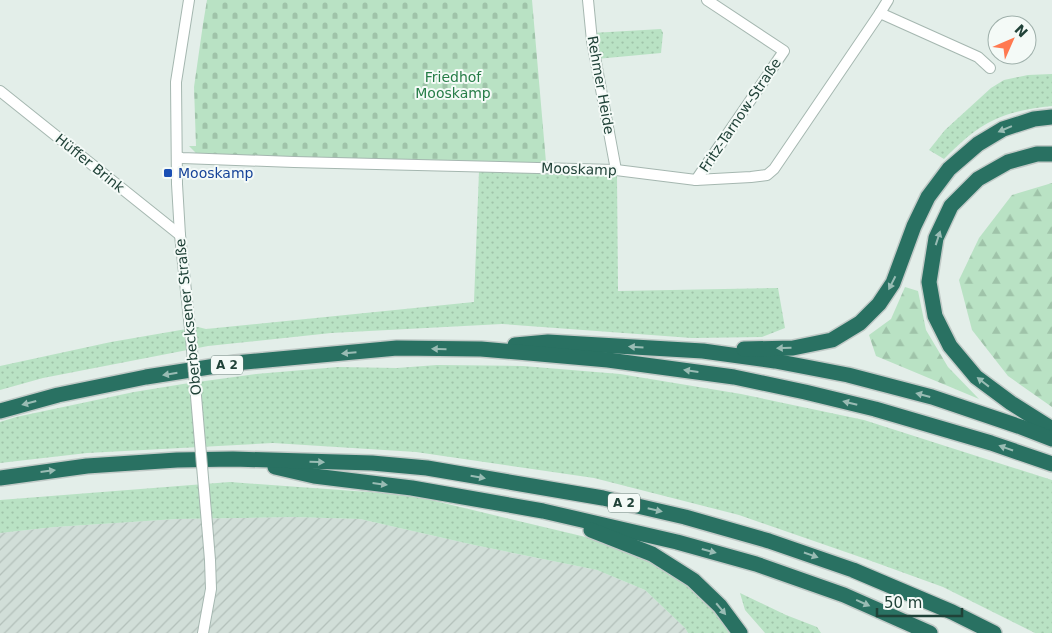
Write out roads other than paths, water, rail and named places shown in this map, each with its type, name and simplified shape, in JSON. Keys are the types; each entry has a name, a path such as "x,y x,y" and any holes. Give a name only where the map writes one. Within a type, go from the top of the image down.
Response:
{"highway":[{"path":"703,351 792,348 832,340 860,323 879,304 893,283 914,226 928,197 949,169 978,144 1003,129 1034,119 1052,117"},
{"path":"1052,154 1037,154 1008,162 978,179 951,206 936,238 929,282 935,316 950,346 976,377 1011,403 1052,429"},
{"path":"481,349 548,342 703,351 775,361 848,375 932,397 1052,439"},
{"name":"A 2","path":"0,411 58,395 136,379 235,364 397,348 481,349 608,360 734,377 875,409 991,443 1052,464"},
{"path":"233,459 314,476 412,488 543,511 677,542 756,564 844,595 930,633"},
{"name":"A 2","path":"0,478 87,466 177,460 233,459 426,468 602,498 685,517 769,541 853,570 952,612 994,633"},
{"path":"543,511 652,554 693,580 720,606 740,633"}],"street":[{"name":"Oberbecksener Straße","path":"189,0 176,82 177,184 210,560 211,589 203,633"},
{"name":"Rehmer Heide","path":"588,0 592,42 616,170"},
{"name":"Fritz-Tarnow-Straße","path":"696,180 784,51 707,0"},
{"name":"Mooskamp","path":"177,157 294,162 616,170 696,180 767,175 774,169 888,0"},
{"path":"880,13 978,58 990,68"},
{"name":"Hüffer Brink","path":"0,91 180,235"}],"place":[{"name":"Mooskamp","path":"168,173"}],"park label":[{"name":"Friedhof Mooskamp","path":"453,86"}]}
